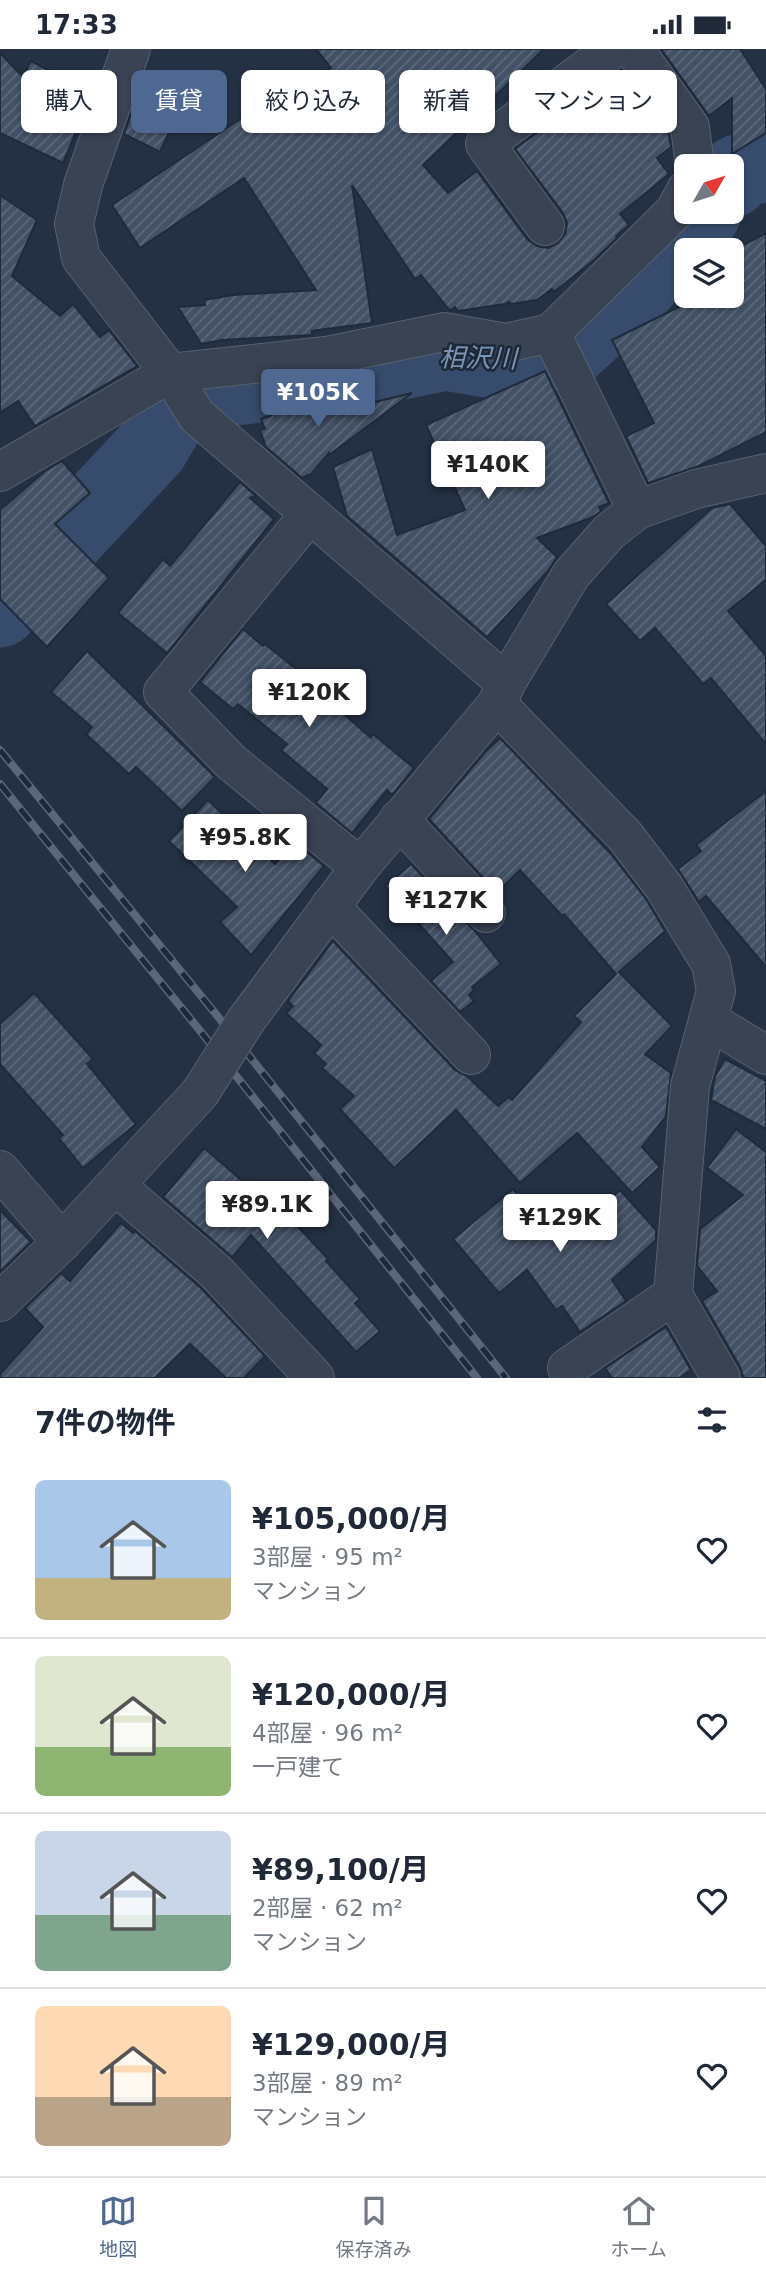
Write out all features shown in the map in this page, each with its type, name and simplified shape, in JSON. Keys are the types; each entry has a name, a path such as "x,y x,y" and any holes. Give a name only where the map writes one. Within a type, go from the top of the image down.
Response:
{"street":[{"path":"131,49 83,185 74,224 81,258 182,392 501,693 625,836 664,887 711,964 716,991 690,1086 673,1295 721,1378"},
{"path":"545,226 485,144 636,52 690,127 693,154"},
{"path":"0,472 182,392 327,356 444,332 506,343 551,333 674,212"},
{"path":"551,333 637,510"},
{"path":"0,1302 62,1242 200,1093 247,1019 360,867 501,693 571,575 609,532 637,510 696,489 762,479"},
{"path":"310,514 163,692 231,762 360,867"},
{"path":"399,819 486,913"},
{"path":"330,907 471,1055"},
{"path":"708,1020 766,1055"},
{"path":"0,1170 62,1242"},
{"path":"116,1185 216,1272 315,1378"},
{"path":"568,1368 673,1295"}],"building":[{"path":"316,49 544,49 522,70 509,70 509,83 495,96 495,70 399,70 399,133 456,133 423,165 448,193 477,171 527,239 537,246 548,248 558,243 565,234 567,223 563,213 515,149 536,133 668,133 671,147 657,158 669,174 620,214 629,225 617,238 554,292 552,289 537,300 458,311 455,307 450,311 421,275 415,279 352,185 372,323 312,331 312,335 222,340 201,344 178,307 205,305 204,300 233,295 316,290 244,178 140,248 112,205 219,133 227,133 227,128 241,118 241,133 385,133 385,70 328,70 331,68"},
{"path":"661,49 740,49 766,89 766,133 732,154 732,98 709,116"},
{"path":"0,53 21,75 21,133 75,133 63,163 0,133"},
{"path":"31,61 48,70 26,70"},
{"path":"131,114 131,133 169,133 160,152 124,134"},
{"path":"0,195 37,220 12,276 60,316 73,304 100,337 109,330 137,366 35,426 18,401 0,413"},
{"path":"766,233 766,432 699,466 648,483 626,436 654,423 612,340 677,308 744,308 744,245"},
{"path":"545,371 609,503 599,507 601,511 593,517 537,538 557,557 548,571 487,637 347,516 333,467 372,449 397,535 465,510 426,425"},
{"path":"347,385 351,392 322,415 412,393 329,453 311,474 302,478 266,447 260,430 265,429 261,419"},
{"path":"62,461 90,493 55,524 109,578 47,647 0,599 0,510 45,471"},
{"path":"240,482 256,496 250,498 274,519 167,653 118,613 163,559 170,566"},
{"path":"730,504 766,546 766,580 728,611 766,656 766,744 711,678 703,684 655,628 640,641 606,604 712,508"},
{"path":"243,629 306,677 304,679 371,738 373,734 414,768 392,795 387,790 352,833 316,803 327,789 281,750 287,744 238,704 233,709 200,682"},
{"path":"87,651 215,777 182,811 136,767 129,774 86,734 92,727 51,692"},
{"path":"500,738 611,854 646,899 665,931 619,972 672,1026 645,1054 671,1073 666,1116 642,1147 660,1167 632,1193 577,1133 520,1183 456,1110 394,1168 340,1109 354,1096 322,1068 326,1064 314,1053 321,1045 286,1013 293,1006 288,1001 333,941 455,1070 467,1076 498,1106 509,1097 512,1100 581,1022 574,1016 616,974 564,914 562,916 520,870 497,893 429,819"},
{"path":"766,791 766,967 706,896 699,902 678,869 701,851 696,845"},
{"path":"208,800 275,864 296,843 324,866 251,955 220,922 237,907 169,841"},
{"path":"411,864 475,931 501,964 472,987 474,990 469,995 474,1001 460,1012 431,981 453,962 385,886"},
{"path":"34,993 93,1059 87,1064 136,1124 83,1168 59,1138 63,1135 0,1064 0,1024"},
{"path":"725,1059 766,1081 766,1129 711,1100 715,1076"},
{"path":"736,1129 766,1152 766,1378 744,1378 702,1301 717,1291 697,1266 700,1229 743,1195 707,1168"},
{"path":"204,1148 290,1222 292,1220 360,1299 355,1303 380,1331 356,1352 251,1235 232,1257 163,1197"},
{"path":"513,1189 559,1246 620,1190 656,1230 656,1240 612,1280 626,1301 580,1332 562,1306 556,1310 527,1270 499,1293 453,1239"},
{"path":"0,1210 31,1242 0,1272"},
{"path":"121,1223 133,1233 135,1231 201,1288 265,1356 244,1378 226,1378 190,1344 155,1378 0,1378 0,1374 43,1327 25,1308 61,1273 70,1281"},
{"path":"666,1327 691,1370 679,1378 612,1378 605,1368"}],"waterway":[{"name":"相沢川","path":"744,170 766,163"},
{"name":"相沢川","path":"0,610 151,448 173,411 196,393 337,375 446,353 510,364 572,348 642,283 694,224"}],"railway":[{"path":"0,750 215,1013 506,1378"},
{"path":"0,784 477,1378"}]}
